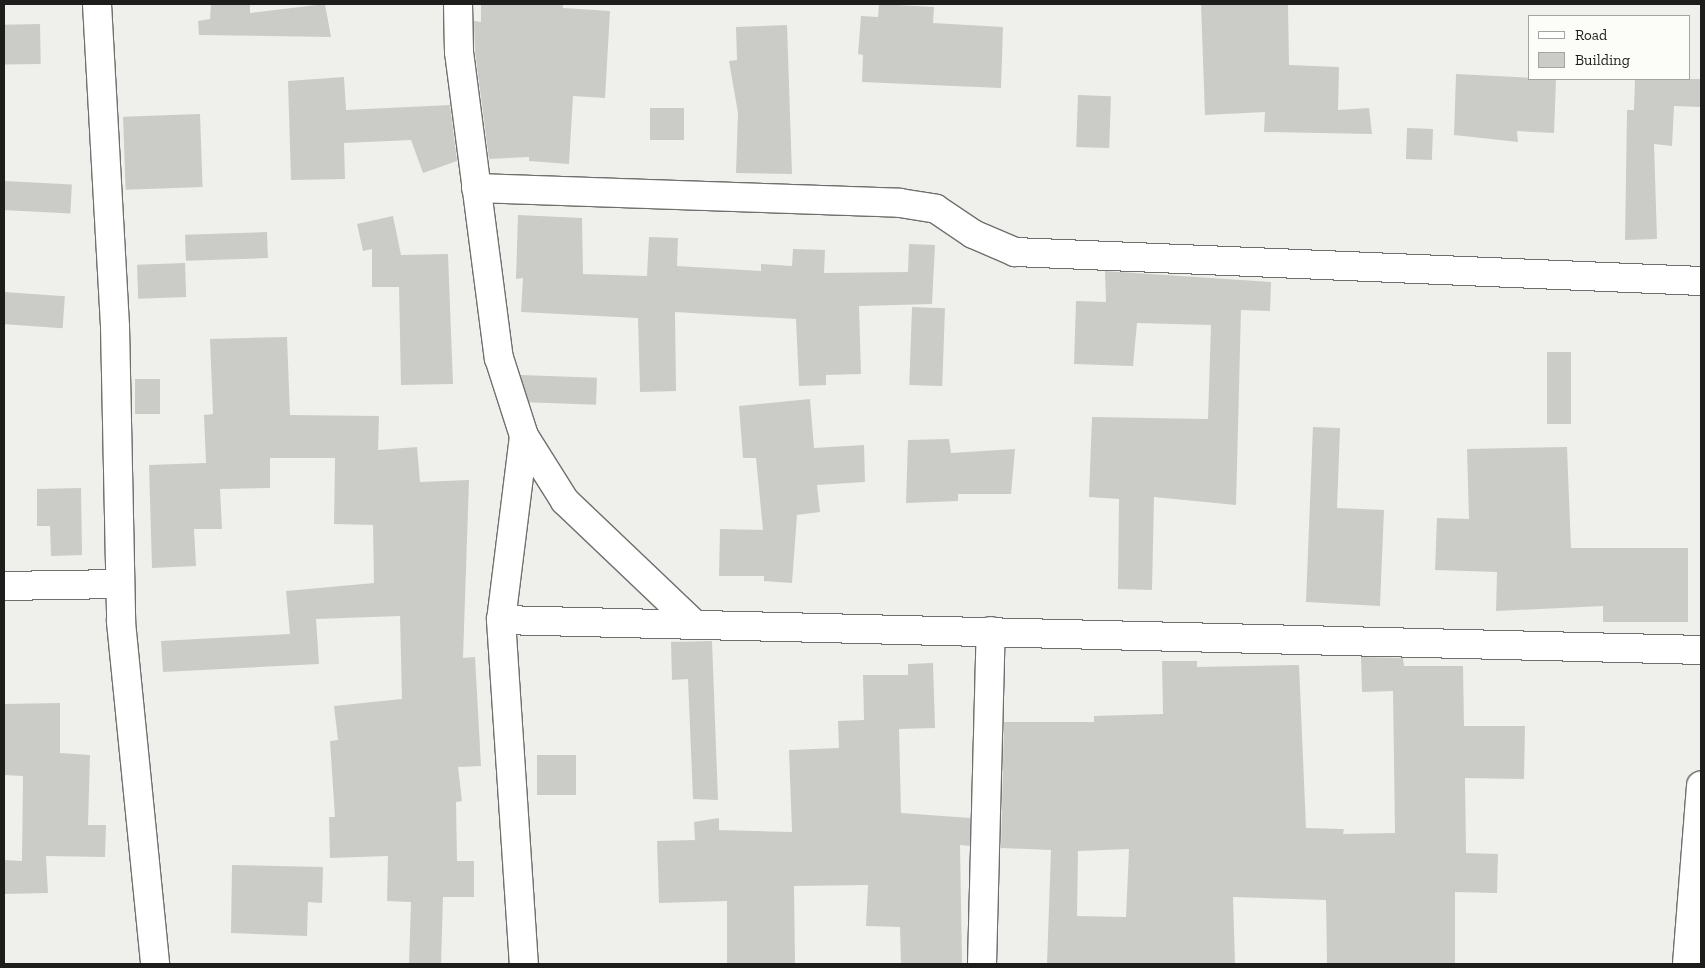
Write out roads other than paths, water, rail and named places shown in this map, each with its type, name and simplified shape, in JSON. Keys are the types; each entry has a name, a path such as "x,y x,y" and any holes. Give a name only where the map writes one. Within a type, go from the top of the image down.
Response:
{"street":[{"path":"97,4 115,326 120,584 155,964"},
{"path":"458,4 459,52 498,358 524,436 566,501 692,622"},
{"path":"476,188 900,203 936,209 973,234 1015,252 1701,281"},
{"path":"524,436 501,620 524,964"},
{"path":"4,586 120,584"},
{"path":"501,620 692,622 1701,650"},
{"path":"982,964 991,631"},
{"path":"1687,964 1701,786"}]}
